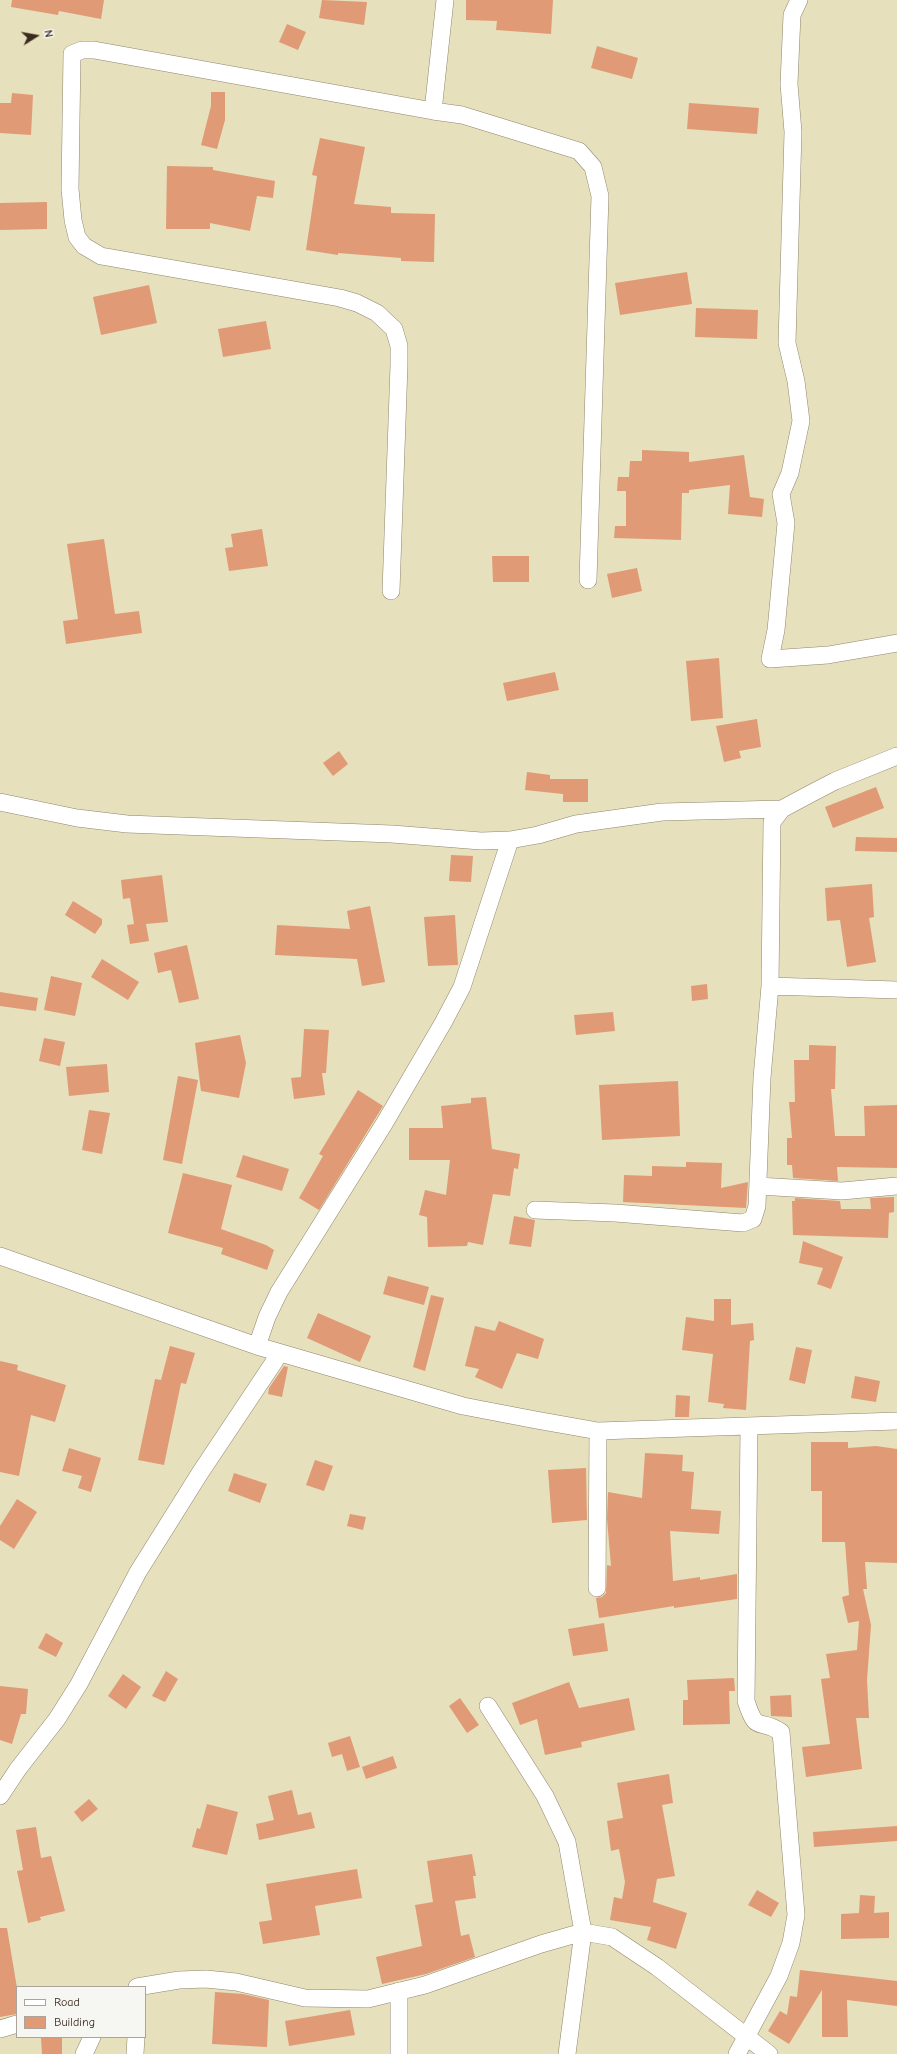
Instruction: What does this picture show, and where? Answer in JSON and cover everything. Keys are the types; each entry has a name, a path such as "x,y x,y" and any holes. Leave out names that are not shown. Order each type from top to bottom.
{"street":[{"path":"433,112 445,0"},
{"path":"799,0 792,15 789,84 794,132 787,343 796,381 801,421 790,473 780,494 786,523 776,630 770,659 828,655 897,643"},
{"path":"391,591 400,365 399,346 394,329 377,313 340,298 101,256 84,246 77,237 73,220 70,189 72,54 82,50 94,50 433,112 462,115 579,151 593,167 600,196 588,580"},
{"path":"535,1210 615,1213 743,1223 753,1219 757,1206 762,1078 770,986 770,835 772,822 782,809 835,781 897,756"},
{"path":"0,802 77,818 127,824 392,834 481,841 510,840 538,835 576,824 662,812 782,809"},
{"path":"257,1346 267,1318 279,1292 384,1124 443,1023 462,987 510,840"},
{"path":"770,986 897,990"},
{"path":"758,1186 842,1191 897,1186"},
{"path":"0,1256 280,1353 463,1406 598,1431 897,1421"},
{"path":"0,1796 18,1769 57,1719 80,1684 138,1572 200,1473 280,1353"},
{"path":"737,2054 779,1976 791,1943 796,1915 781,1732 774,1728 756,1723 751,1717 746,1701 749,1427"},
{"path":"597,1588 598,1431"},
{"path":"488,1706 546,1796 567,1842 583,1932 567,2054"},
{"path":"144,1986 179,1980 206,1979 236,1982 305,1998 368,1999 425,1985 583,1932 612,1937 657,1967 745,2037 769,2054"},
{"path":"399,1991 399,2054"},
{"path":"0,2029 16,2024"},
{"path":"84,2054 92,2038"},
{"path":"135,2054 136,2038"}],"building":[{"path":"12,0 104,0 101,19 59,11 58,15 11,7"},
{"path":"322,0 367,2 364,25 319,18"},
{"path":"466,0 553,0 551,34 496,30 497,21 466,20"},
{"path":"287,24 306,32 298,50 279,42"},
{"path":"597,46 638,58 632,79 591,68"},
{"path":"211,92 225,92 225,120 217,149 201,145 211,106"},
{"path":"12,93 33,95 31,135 0,133 0,103 11,103"},
{"path":"689,103 759,108 757,134 687,129"},
{"path":"320,138 365,147 354,204 391,207 391,213 435,214 434,262 401,261 401,258 338,253 338,255 306,250 317,176 312,175"},
{"path":"167,166 213,167 213,170 275,181 273,198 257,196 250,231 210,223 210,229 166,229"},
{"path":"47,202 47,229 0,230 0,203"},
{"path":"687,272 692,304 620,315 615,283"},
{"path":"149,285 157,323 101,335 93,297"},
{"path":"696,308 758,310 757,339 695,337"},
{"path":"266,321 271,349 223,357 218,329"},
{"path":"642,450 689,452 689,462 744,455 750,497 764,499 762,517 728,514 730,485 689,490 689,493 682,493 681,540 614,538 615,526 626,526 626,491 617,491 618,477 629,477 630,461 642,461"},
{"path":"262,529 268,566 229,571 225,548 233,547 231,534"},
{"path":"104,539 115,614 139,611 142,633 66,644 63,621 78,619 67,544"},
{"path":"492,556 529,556 529,582 493,582"},
{"path":"637,568 642,591 612,598 607,574"},
{"path":"719,658 723,718 691,721 686,661"},
{"path":"555,672 559,690 507,701 503,683"},
{"path":"757,719 761,747 739,751 741,758 724,762 716,726"},
{"path":"339,751 348,764 333,776 323,763"},
{"path":"527,772 550,775 550,779 588,779 588,802 563,802 563,794 525,790"},
{"path":"876,787 884,808 833,828 825,807"},
{"path":"856,837 897,838 897,852 855,851"},
{"path":"451,855 473,856 471,882 449,881"},
{"path":"162,875 168,922 146,924 149,941 130,944 127,925 134,924 130,898 123,899 121,880"},
{"path":"872,884 874,917 869,918 876,962 847,967 840,920 827,921 825,888"},
{"path":"73,901 102,919 102,924 95,934 65,915"},
{"path":"370,906 385,982 362,986 357,959 275,955 277,925 350,929 347,911"},
{"path":"455,915 458,965 428,966 424,917"},
{"path":"187,945 199,999 179,1003 171,970 158,973 154,953"},
{"path":"102,959 139,982 128,1000 91,977"},
{"path":"51,976 82,983 75,1016 44,1010"},
{"path":"707,984 708,999 692,1001 691,986"},
{"path":"0,992 38,998 36,1011 0,1006"},
{"path":"613,1012 615,1031 576,1035 574,1015"},
{"path":"304,1029 329,1030 326,1073 322,1073 325,1095 294,1099 291,1078 301,1077"},
{"path":"240,1035 246,1063 239,1098 201,1091 195,1043"},
{"path":"44,1038 65,1042 60,1066 39,1061"},
{"path":"809,1045 836,1046 835,1089 831,1089 835,1136 865,1136 864,1106 897,1105 897,1168 837,1167 838,1181 793,1178 792,1165 787,1165 787,1138 792,1138 789,1102 795,1102 794,1060 809,1060"},
{"path":"107,1064 109,1092 69,1096 66,1067"},
{"path":"178,1076 198,1080 182,1164 163,1160"},
{"path":"678,1081 680,1136 602,1140 599,1085"},
{"path":"358,1090 383,1106 319,1210 299,1198 323,1156 319,1154"},
{"path":"486,1097 492,1149 520,1154 518,1169 514,1168 510,1196 493,1194 483,1245 468,1242 467,1246 428,1247 427,1217 419,1215 425,1190 446,1195 450,1160 409,1160 409,1128 443,1128 441,1106 471,1103 471,1098"},
{"path":"89,1110 110,1113 102,1154 82,1150"},
{"path":"243,1155 289,1169 282,1191 236,1177"},
{"path":"686,1162 722,1163 721,1188 748,1182 746,1208 623,1202 624,1175 652,1176 652,1166 686,1167"},
{"path":"183,1173 232,1185 221,1229 266,1245 274,1250 267,1270 221,1254 223,1248 168,1233"},
{"path":"894,1197 894,1212 889,1213 888,1238 793,1235 792,1201 795,1201 795,1198 840,1201 841,1209 871,1209 870,1198"},
{"path":"514,1216 535,1220 531,1247 509,1244"},
{"path":"803,1241 843,1257 831,1289 817,1284 823,1268 799,1263"},
{"path":"388,1276 429,1287 424,1305 383,1294"},
{"path":"431,1295 444,1298 425,1371 413,1367"},
{"path":"714,1299 731,1299 731,1325 753,1323 754,1340 750,1341 746,1410 723,1408 724,1404 708,1402 713,1354 682,1350 686,1317 714,1321"},
{"path":"318,1313 371,1336 360,1362 307,1338"},
{"path":"499,1321 544,1339 538,1359 517,1353 502,1389 475,1377 479,1369 465,1366 475,1326 495,1331"},
{"path":"170,1346 195,1353 186,1384 181,1383 164,1465 138,1460 155,1379 161,1380"},
{"path":"796,1347 812,1350 805,1384 789,1380"},
{"path":"0,1361 18,1365 17,1370 66,1385 55,1422 31,1415 19,1476 0,1472"},
{"path":"284,1366 288,1367 282,1397 268,1394 269,1388"},
{"path":"855,1376 880,1381 876,1402 851,1398"},
{"path":"676,1395 690,1396 689,1417 675,1417"},
{"path":"811,1442 848,1442 848,1448 876,1446 897,1449 897,1563 865,1562 867,1589 863,1589 871,1625 867,1680 869,1718 856,1718 862,1769 806,1777 802,1747 830,1744 821,1679 830,1678 826,1654 857,1650 859,1621 848,1623 842,1597 849,1595 845,1542 822,1542 822,1491 811,1491"},
{"path":"69,1448 101,1458 91,1492 78,1488 82,1476 62,1471"},
{"path":"645,1453 683,1455 682,1471 694,1472 691,1509 721,1511 719,1534 670,1531 673,1581 700,1577 700,1580 737,1574 737,1599 674,1608 674,1606 599,1618 596,1598 602,1597 606,1593 607,1565 611,1566 607,1519 608,1492 642,1498"},
{"path":"315,1460 333,1466 324,1491 306,1485"},
{"path":"586,1468 587,1520 552,1523 548,1470"},
{"path":"234,1473 267,1484 260,1503 228,1491"},
{"path":"17,1499 37,1512 14,1549 0,1540 0,1526"},
{"path":"350,1514 366,1517 363,1530 347,1526"},
{"path":"604,1623 608,1651 573,1656 568,1629"},
{"path":"46,1633 63,1643 56,1657 38,1648"},
{"path":"166,1671 178,1679 165,1702 152,1696"},
{"path":"123,1674 141,1687 126,1709 108,1696"},
{"path":"734,1678 735,1691 729,1691 730,1724 683,1725 683,1700 688,1700 687,1680"},
{"path":"569,1682 579,1708 629,1698 635,1730 581,1742 582,1747 545,1755 537,1719 520,1725 512,1703"},
{"path":"0,1686 28,1689 26,1714 21,1714 12,1744 0,1740"},
{"path":"791,1695 792,1717 771,1716 770,1696"},
{"path":"460,1698 479,1725 467,1733 449,1706"},
{"path":"350,1736 360,1767 347,1771 342,1754 332,1757 328,1743"},
{"path":"393,1756 397,1768 366,1779 362,1767"},
{"path":"669,1774 673,1803 662,1805 675,1876 657,1879 653,1902 687,1913 676,1949 647,1940 651,1927 610,1920 614,1897 622,1899 625,1882 619,1849 611,1851 607,1821 623,1818 617,1783"},
{"path":"292,1790 298,1815 311,1812 315,1828 259,1840 256,1824 274,1820 268,1796"},
{"path":"89,1799 98,1809 82,1822 74,1812"},
{"path":"207,1804 238,1812 227,1855 192,1847 197,1828 200,1829"},
{"path":"897,1826 897,1841 814,1847 813,1832"},
{"path":"36,1827 41,1858 51,1856 65,1911 40,1917 41,1920 28,1923 17,1871 23,1870 16,1830"},
{"path":"472,1854 476,1876 473,1876 476,1898 455,1901 461,1936 469,1934 475,1957 426,1974 382,1984 376,1957 422,1946 415,1905 433,1902 427,1861"},
{"path":"357,1869 362,1898 315,1906 320,1935 263,1944 259,1922 272,1920 266,1884"},
{"path":"757,1890 779,1903 771,1917 748,1905"},
{"path":"860,1895 875,1896 874,1913 889,1912 889,1938 841,1939 841,1914 859,1913"},
{"path":"0,1928 7,1928 17,1986 16,2014 0,2017"},
{"path":"800,1970 897,1981 897,2006 847,2000 848,2037 822,2037 822,1990 789,2044 768,2031 780,2011 787,2015 790,1996 797,1997"},
{"path":"215,1992 243,1994 269,2000 267,2047 212,2044"},
{"path":"350,2010 355,2035 289,2046 285,2021"},
{"path":"41,2038 62,2038 62,2054 42,2054"}]}
